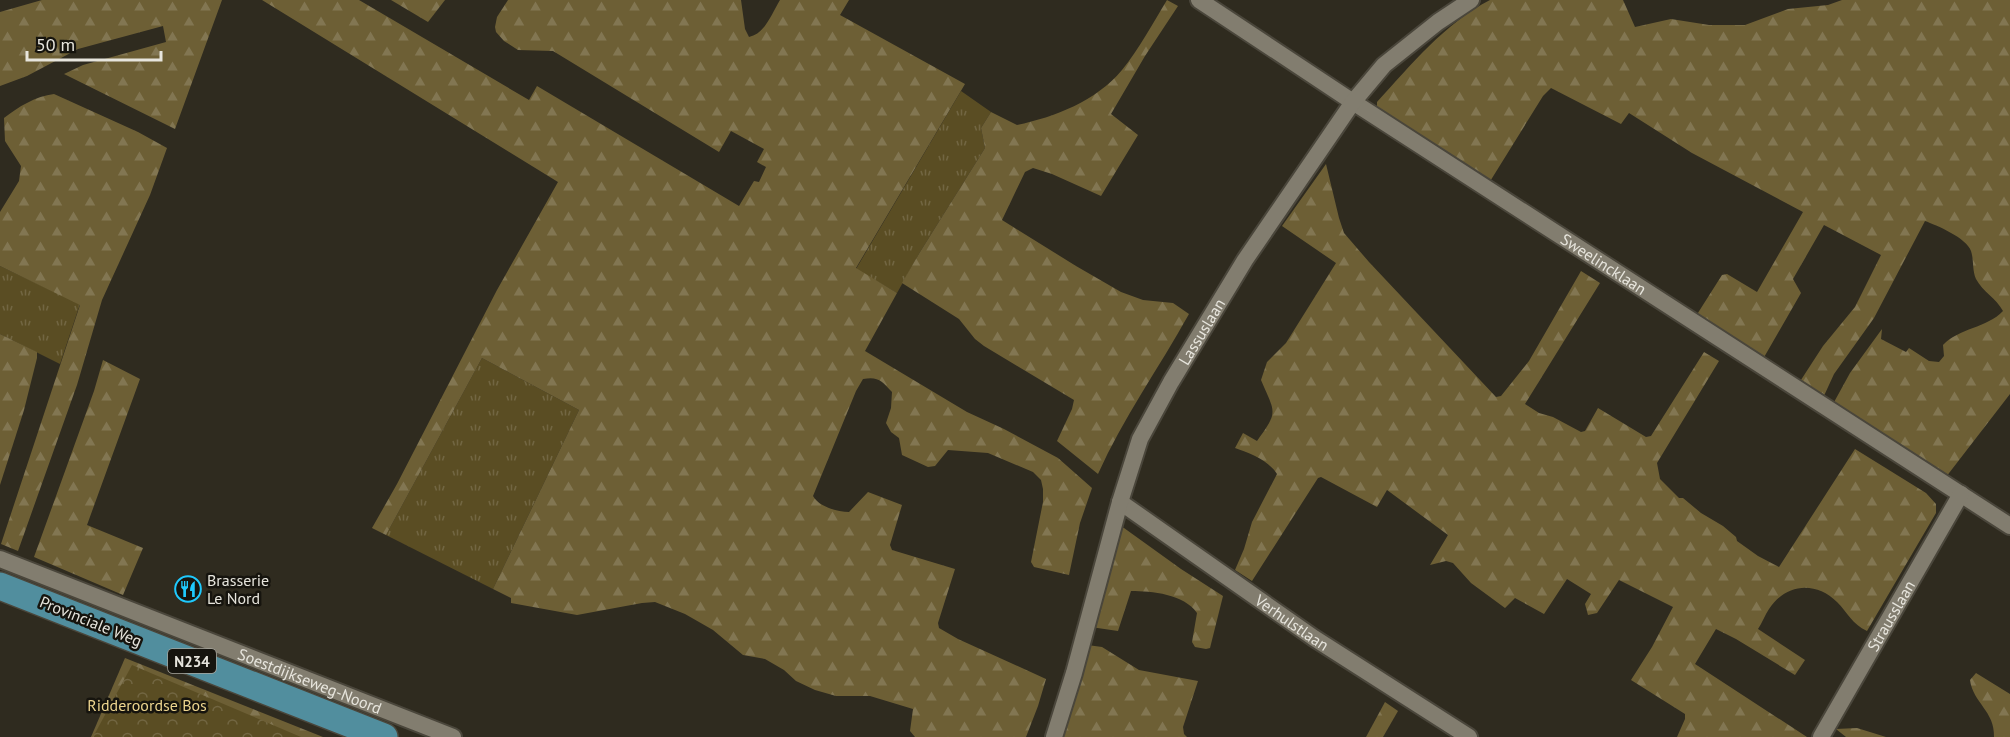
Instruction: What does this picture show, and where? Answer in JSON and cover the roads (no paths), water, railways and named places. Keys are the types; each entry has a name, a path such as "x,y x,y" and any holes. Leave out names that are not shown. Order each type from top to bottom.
{"main road":[{"name":"Provinciale Weg","path":"0,586 384,737"}],"street":[{"name":"Sweelincklaan","path":"1199,0 2010,526"},
{"name":"Lassuslaan","path":"1054,737 1140,439 1172,382 1245,260 1353,102 1383,66 1438,22 1471,0"},
{"name":"Strausslaan","path":"1821,737 1961,494"},
{"name":"Verhulstlaan","path":"1120,502 1314,638 1469,737"},
{"name":"Soestdijkseweg-Noord","path":"0,559 453,737"}],"place":[{"name":"Brasserie Le Nord","path":"188,589"}],"park label":[{"name":"Ridderoordse Bos","path":"147,705"}]}
